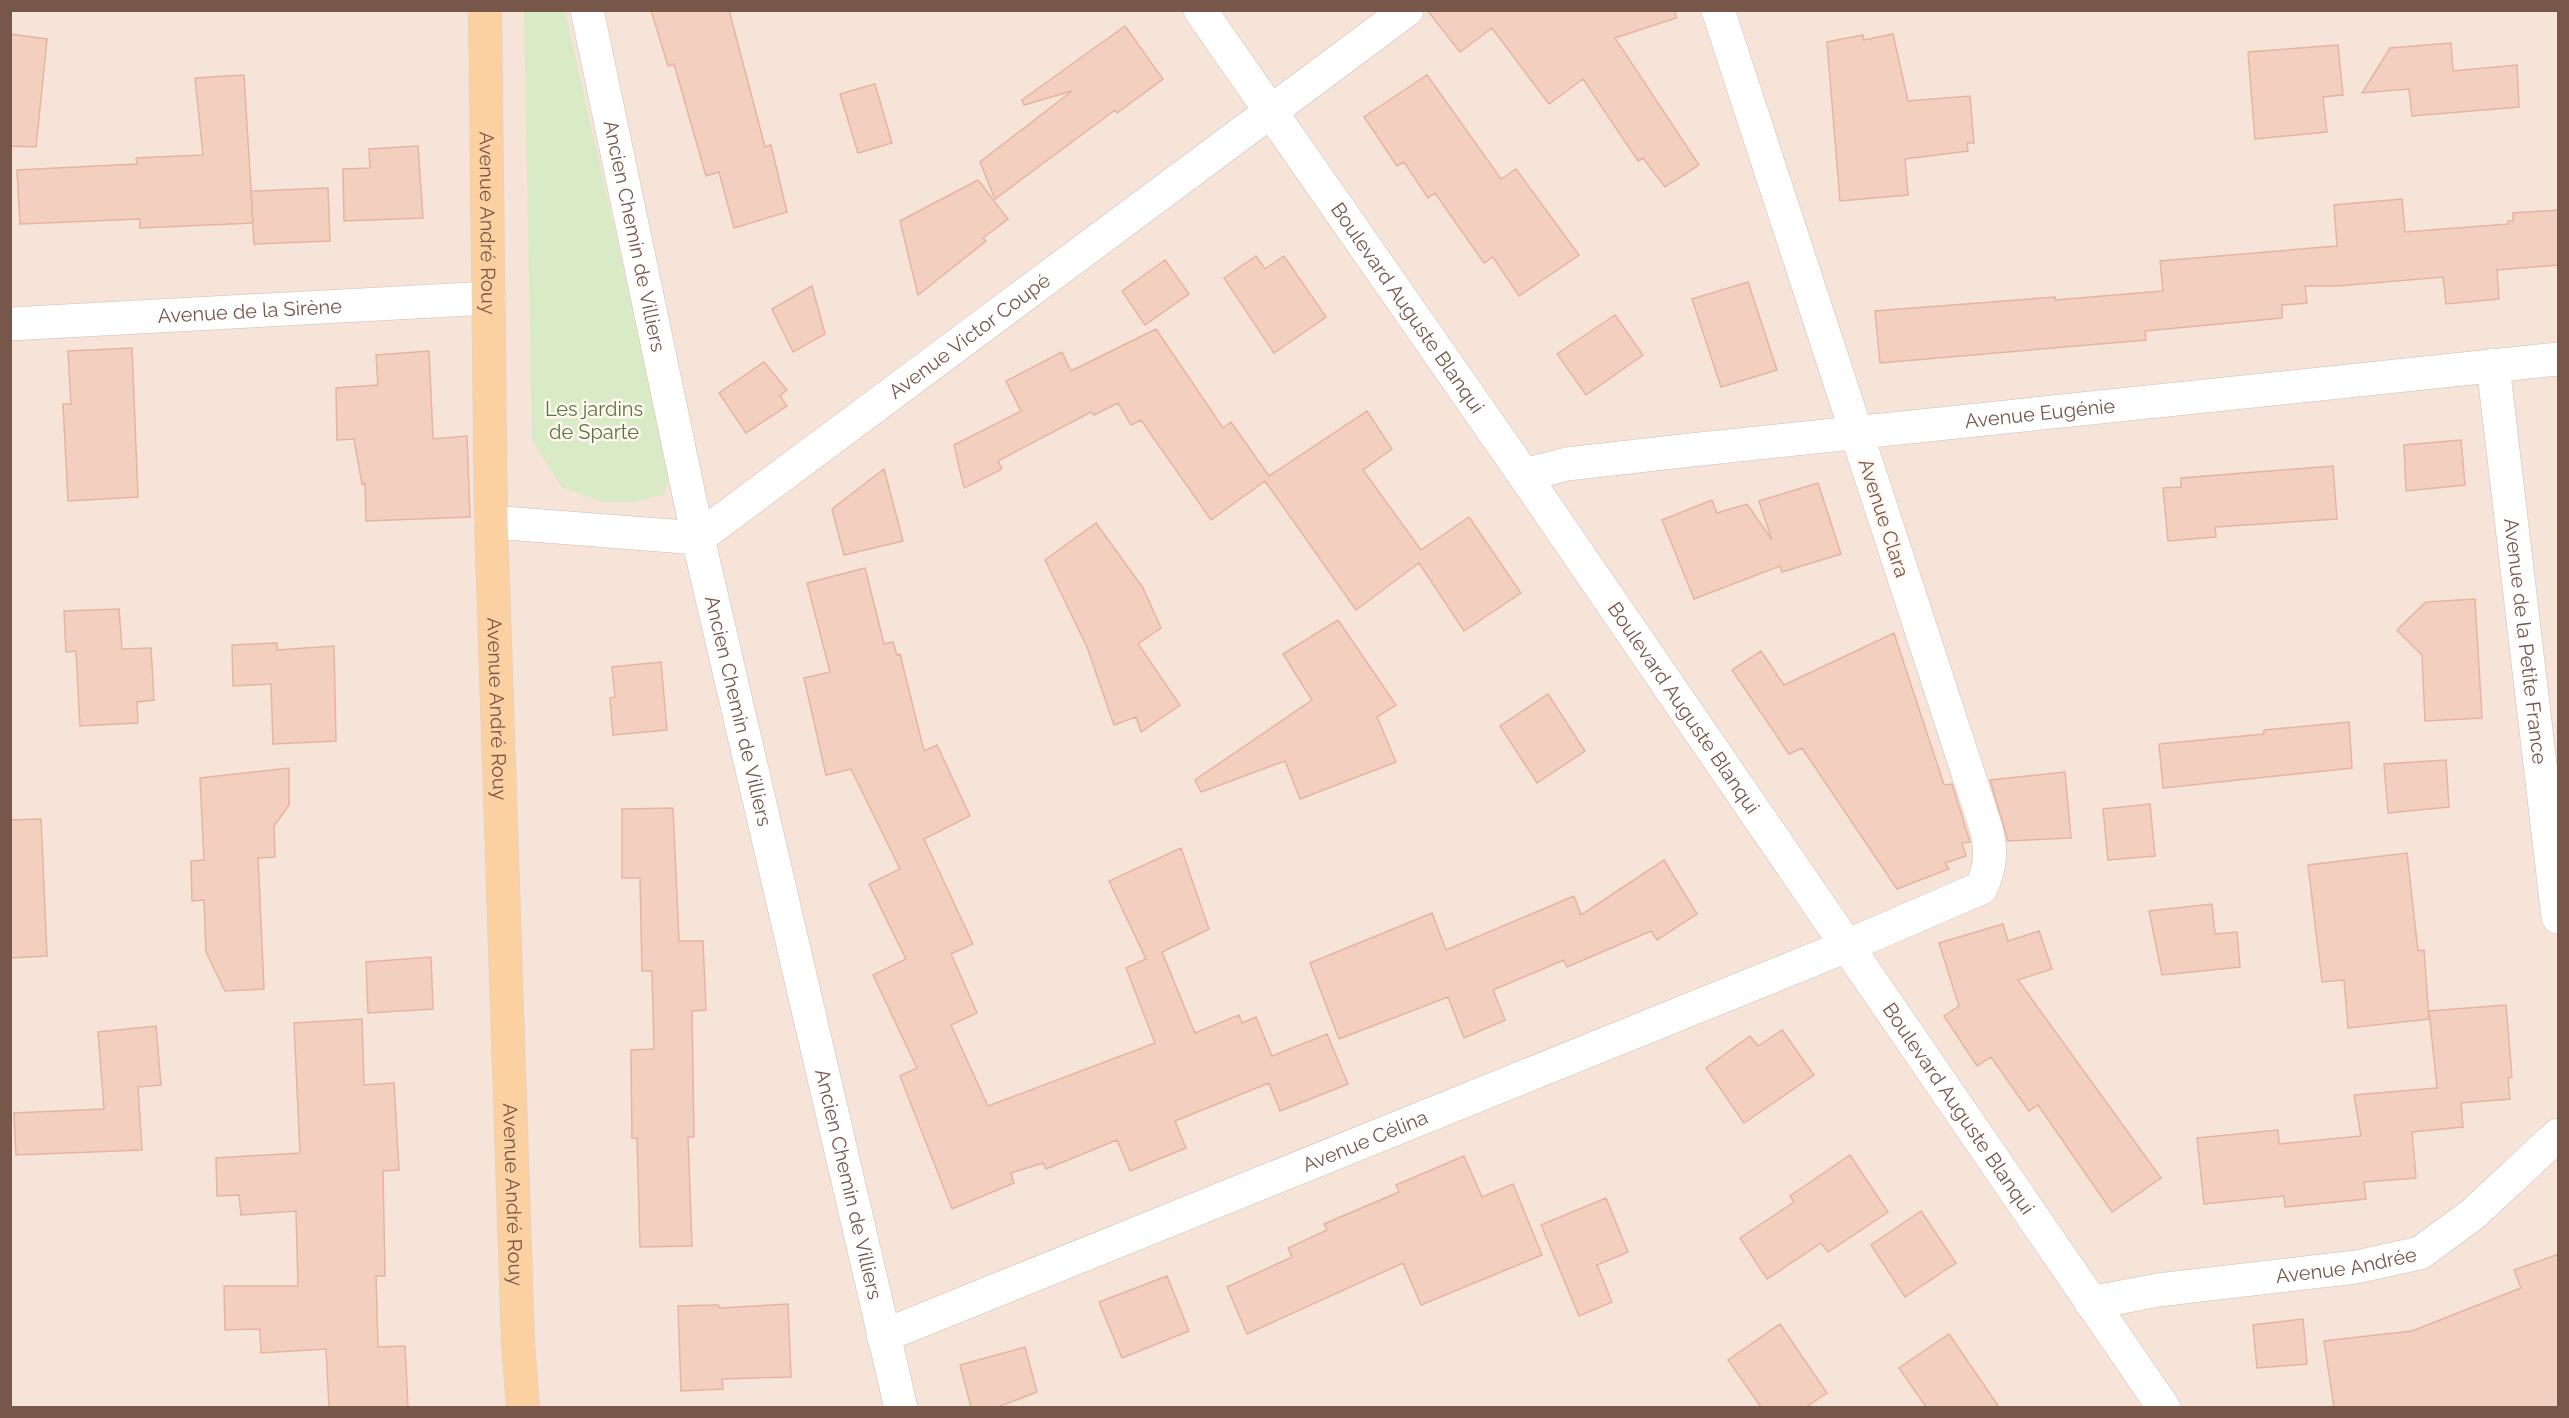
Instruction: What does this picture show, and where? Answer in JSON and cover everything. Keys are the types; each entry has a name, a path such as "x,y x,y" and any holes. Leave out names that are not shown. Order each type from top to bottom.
{"main road":[{"name":"Avenue André Rouy","path":"485,10 491,522 518,1331 523,1407"}],"street":[{"name":"Ancien Chemin de Villiers","path":"587,10 698,538 901,1407"},
{"name":"Boulevard Auguste Blanqui","path":"1200,10 1270,114 1524,475 2164,1407"},
{"name":"Avenue Victor Coupé","path":"698,538 1407,10"},
{"name":"Avenue Clara","path":"1718,10 1990,843 1987,875 1981,888 1847,946"},
{"name":"Avenue de la Sirène","path":"10,324 489,298"},
{"name":"Avenue Eugénie","path":"1524,475 1567,464 2493,364 2559,359"},
{"name":"Avenue de la Petite France","path":"2493,364 2559,917"},
{"path":"491,522 698,538"},
{"name":"Avenue Célina","path":"883,1336 1847,946"},
{"name":"Avenue Andrée","path":"2091,1303 2158,1290 2356,1267 2420,1253 2473,1214 2559,1135"}],"shaded area":[{"path":"11,11 2558,11 2558,1407 11,1407"}],"green space":[{"name":"Les jardins de Sparte","path":"524,11 565,11 670,475 664,494 635,502 602,502 562,487 532,440"}],"building":[{"path":"651,10 729,10 765,147 771,145 787,212 734,228 719,172 706,176 674,64 668,66"},
{"path":"1427,10 1675,10 1676,18 1615,38 1699,165 1665,187 1643,158 1638,161 1583,79 1549,104 1492,28 1460,52"},
{"path":"1125,26 1163,79 1117,113 1115,110 995,199 980,162 1072,91 1024,105 1022,100"},
{"path":"10,34 47,39 36,147 10,146"},
{"path":"1893,34 1908,101 1970,96 1974,143 1967,143 1968,151 1905,159 1908,195 1840,201 1827,42 1863,35 1864,40"},
{"path":"2451,43 2453,71 2517,65 2519,107 2412,116 2409,89 2362,93 2390,48"},
{"path":"2338,45 2343,95 2323,97 2327,132 2255,139 2248,52"},
{"path":"244,75 253,223 140,228 140,219 20,224 17,170 137,164 136,158 203,155 195,78"},
{"path":"1427,75 1501,179 1516,169 1579,255 1519,296 1493,257 1484,263 1435,193 1428,198 1404,162 1397,166 1364,117"},
{"path":"875,84 892,143 858,153 840,94"},
{"path":"418,146 423,218 344,221 343,169 370,168 369,149"},
{"path":"978,180 1008,219 983,238 986,241 918,295 900,221"},
{"path":"328,188 330,241 254,244 251,191"},
{"path":"2402,199 2405,232 2508,224 2508,221 2513,221 2513,213 2559,210 2559,265 2497,270 2499,299 2446,304 2443,277 2338,286 2305,286 2307,303 2282,305 2282,318 2145,331 2146,340 1880,363 1875,311 2163,291 2160,261 2337,246 2334,205"},
{"path":"1256,256 1265,269 1284,256 1326,317 1274,353 1224,278"},
{"path":"1165,260 1189,294 1145,325 1122,291"},
{"path":"1748,282 1777,370 1721,387 1692,299"},
{"path":"812,286 825,334 793,352 772,309"},
{"path":"1615,315 1643,355 1586,395 1557,354"},
{"path":"1156,329 1223,428 1231,422 1269,476 1367,411 1392,449 1363,470 1421,550 1469,517 1521,593 1464,631 1419,563 1356,610 1265,481 1211,520 1141,420 1131,425 1118,403 1094,415 1091,412 998,461 1002,469 964,488 954,445 1021,411 1006,381 1062,352 1071,371"},
{"path":"132,348 138,497 68,501 63,404 71,404 68,351"},
{"path":"429,351 433,439 467,436 470,517 366,521 365,483 362,484 354,439 337,440 336,388 378,385 376,355"},
{"path":"764,362 787,390 780,396 787,406 746,433 719,393"},
{"path":"2461,440 2465,485 2406,491 2404,445"},
{"path":"2333,466 2337,519 2215,527 2216,537 2168,541 2163,488 2181,487 2181,478"},
{"path":"884,469 903,541 844,555 832,509"},
{"path":"1818,483 1841,554 1782,572 1780,566 1694,599 1662,520 1712,500 1717,513 1747,504 1772,540 1759,501"},
{"path":"1096,523 1143,588 1161,628 1138,644 1180,705 1141,732 1136,717 1114,725 1087,647 1045,560"},
{"path":"865,568 884,644 893,642 897,655 900,654 924,751 937,745 970,816 924,839 973,944 951,954 977,1013 951,1025 988,1106 1155,1043 1126,968 1146,959 1109,881 1181,848 1209,929 1162,952 1195,1033 1239,1015 1242,1023 1256,1017 1272,1056 1327,1034 1348,1084 1280,1111 1269,1083 1175,1121 1186,1148 1130,1171 1117,1140 1046,1169 1043,1163 1011,1173 1014,1183 952,1209 900,1076 917,1068 873,975 906,959 869,884 900,869 851,769 826,775 804,678 830,672 807,583"},
{"path":"2475,599 2482,718 2425,721 2422,655 2397,630 2426,602"},
{"path":"119,609 122,649 151,648 154,700 137,702 138,723 80,726 76,651 66,652 64,611"},
{"path":"1338,620 1396,705 1377,717 1396,762 1300,799 1285,761 1201,792 1195,780 1312,700 1283,654"},
{"path":"1894,633 1944,785 1952,784 1970,842 1962,843 1966,856 1945,863 1949,869 1897,889 1802,748 1789,754 1732,670 1761,651 1784,685"},
{"path":"277,643 277,650 334,646 336,741 273,744 271,684 233,686 232,645"},
{"path":"661,662 667,730 613,735 610,698 615,697 612,667"},
{"path":"1548,694 1585,751 1537,783 1500,726"},
{"path":"2349,722 2352,768 2163,788 2159,744 2264,734 2264,730"},
{"path":"2446,760 2449,807 2388,813 2384,764"},
{"path":"289,768 289,805 274,826 275,857 258,858 264,989 225,991 206,952 204,900 192,901 191,861 204,860 200,778"},
{"path":"2065,772 2071,838 2008,841 1990,780"},
{"path":"2150,804 2155,856 2108,860 2103,809"},
{"path":"673,808 679,941 703,941 706,1010 692,1011 694,1137 688,1137 692,1246 640,1247 637,1138 632,1138 631,1050 654,1049 652,971 642,971 640,878 622,878 622,809"},
{"path":"41,819 47,956 10,958 10,820"},
{"path":"2407,853 2418,951 2424,950 2429,1019 2348,1028 2344,980 2322,982 2308,865"},
{"path":"1664,860 1697,914 1657,940 1651,931 1567,967 1564,960 1493,990 1505,1020 1464,1038 1448,997 1339,1039 1310,963 1432,913 1446,950 1574,896 1581,915"},
{"path":"2212,904 2215,934 2237,932 2240,967 2162,975 2149,911"},
{"path":"2003,924 2008,941 2039,931 2052,969 2018,980 2161,1178 2112,1212 2038,1105 2029,1111 1991,1057 1977,1066 1944,1016 1959,1006 1939,943"},
{"path":"431,957 433,1009 368,1013 366,962"},
{"path":"2506,1005 2512,1077 2508,1078 2510,1099 2461,1103 2463,1127 2412,1132 2416,1178 2364,1182 2366,1199 2285,1207 2284,1196 2204,1204 2197,1138 2278,1130 2279,1144 2361,1136 2354,1095 2437,1088 2429,1011"},
{"path":"362,1019 364,1085 394,1083 399,1170 383,1171 385,1276 376,1276 378,1347 405,1346 408,1407 329,1407 326,1349 261,1353 260,1329 225,1330 224,1286 298,1286 296,1211 241,1215 239,1195 217,1196 216,1158 300,1153 294,1023"},
{"path":"156,1026 161,1085 138,1087 142,1150 16,1155 14,1113 104,1109 98,1032"},
{"path":"1782,1030 1814,1075 1744,1123 1706,1068 1750,1036 1758,1046"},
{"path":"1850,1155 1888,1212 1828,1252 1821,1243 1767,1279 1740,1238 1794,1202 1790,1196"},
{"path":"1464,1156 1482,1197 1513,1184 1542,1255 1421,1305 1403,1263 1247,1334 1227,1287 1292,1257 1288,1248 1327,1230 1324,1224 1399,1192 1396,1185"},
{"path":"1606,1198 1628,1252 1597,1265 1612,1302 1579,1316 1541,1225"},
{"path":"1921,1211 1956,1263 1905,1297 1871,1245"},
{"path":"2559,1254 2559,1407 2334,1407 2324,1341 2412,1331 2521,1288 2514,1270"},
{"path":"1167,1276 1189,1331 1122,1358 1099,1302"},
{"path":"788,1304 791,1377 722,1379 723,1389 681,1391 678,1306 718,1305 720,1308"},
{"path":"2303,1319 2307,1364 2257,1368 2253,1325"},
{"path":"1780,1324 1827,1393 1806,1407 1761,1407 1728,1360"},
{"path":"1949,1334 1999,1407 1926,1407 1899,1368"},
{"path":"1025,1347 1037,1392 998,1407 971,1407 960,1365"}]}
